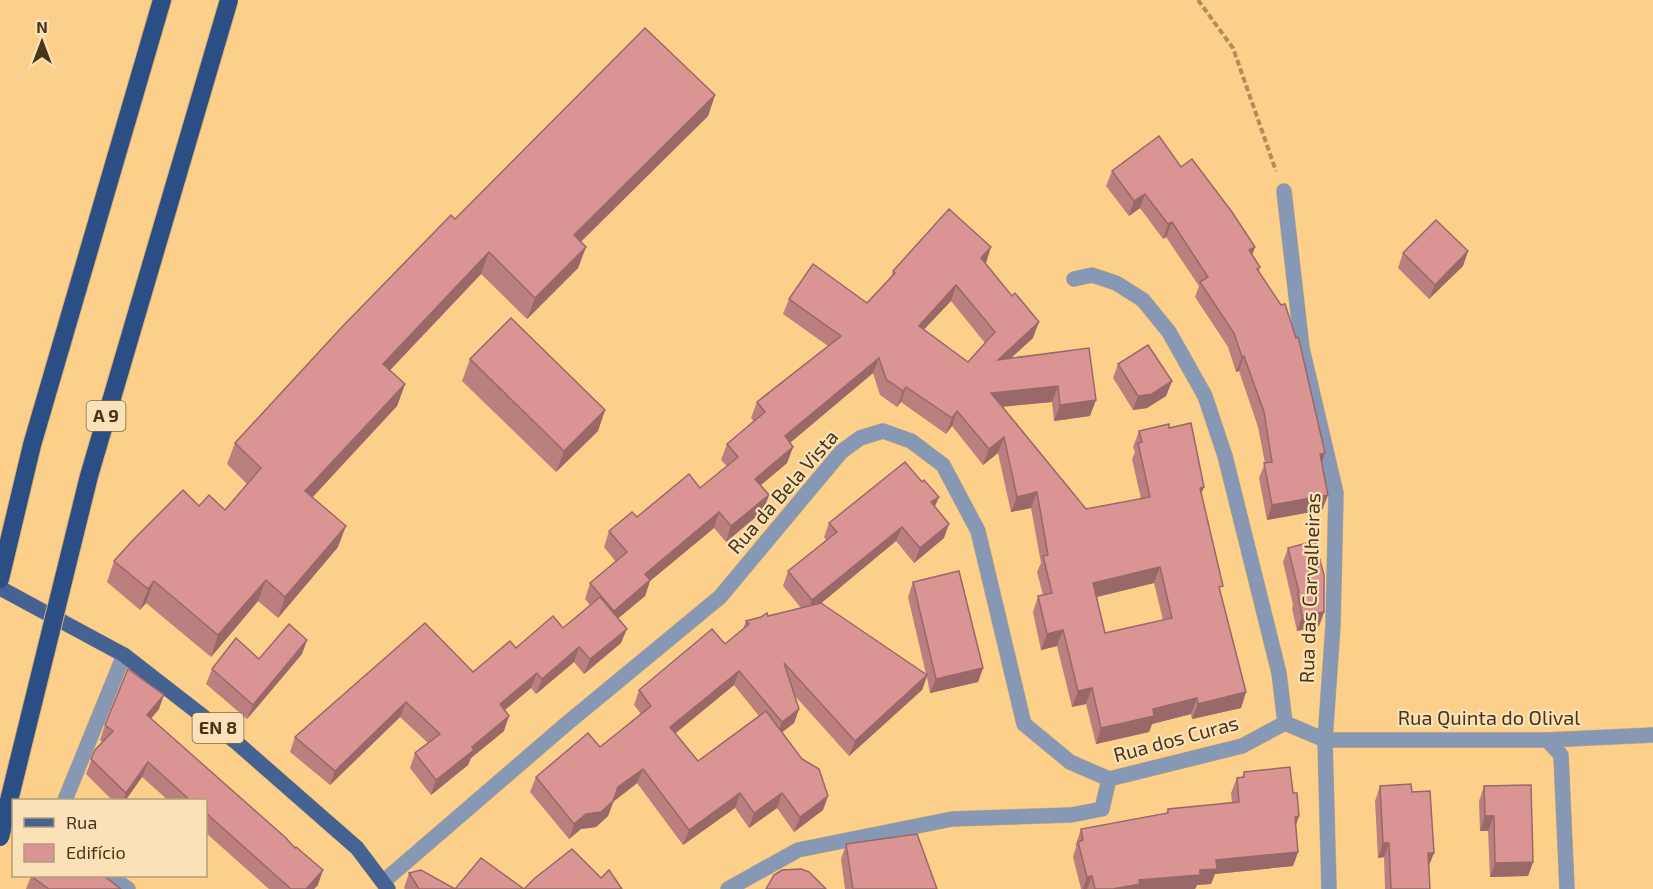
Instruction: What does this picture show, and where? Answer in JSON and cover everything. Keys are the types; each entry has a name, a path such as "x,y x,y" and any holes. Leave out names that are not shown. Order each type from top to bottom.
{"highway":[{"path":"0,579 32,445 162,0"},
{"name":"A 9","path":"0,837 88,476 229,0"}],"main road":[{"name":"EN 8","path":"0,588 124,655 236,742 313,808 357,848 386,885"}],"street":[{"name":"Rua das Carvalheiras","path":"1284,191 1302,348 1336,493 1333,625 1325,740 1329,889"},
{"path":"1074,279 1092,275 1116,283 1143,300 1169,332 1205,396 1225,456 1279,673 1285,723 1325,740"},
{"name":"Rua da Bela Vista","path":"386,885 565,725 720,597 841,452 860,438 883,431 911,441 943,465 978,531 1024,724 1070,762 1109,779"},
{"path":"66,799 124,655"},
{"name":"Rua dos Curas","path":"728,889 798,850 952,819 1071,815 1102,809 1109,779 1242,746 1285,723"},
{"name":"Rua Quinta do Olival","path":"1325,740 1547,740 1653,735"},
{"path":"1547,740 1561,755 1567,889"},
{"path":"386,885 417,874"},
{"path":"111,877 128,889"}],"path":[{"path":"1198,0 1233,48 1284,191"}],"building":[{"path":"645,28 715,95 574,235 586,247 535,298 489,252 383,364 405,384 305,491 346,526 285,597 266,580 218,635 154,581 148,589 114,561 183,490 199,506 209,495 225,510 261,468 235,443 341,328 451,215 455,219"},
{"path":"1159,136 1181,167 1192,159 1232,212 1255,247 1249,250 1260,267 1257,269 1281,305 1285,304 1296,338 1298,337 1299,340 1325,453 1320,454 1328,495 1272,505 1264,463 1272,462 1264,412 1234,333 1200,282 1208,277 1172,222 1168,224 1145,194 1134,201 1112,171"},
{"path":"949,209 991,247 981,258 1012,296 1015,293 1039,322 998,360 1089,348 1096,400 1060,405 1058,386 991,393 1086,509 1150,497 1138,443 1142,442 1139,431 1169,424 1169,428 1191,423 1204,487 1200,488 1223,586 1219,587 1246,692 1198,704 1197,698 1153,709 1154,716 1101,728 1092,688 1078,691 1063,630 1047,634 1038,596 1052,593 1043,556 1048,555 1037,492 1017,497 1004,437 989,449 957,411 952,418 906,387 903,391 886,379 879,358 785,436 793,447 755,479 769,495 731,526 719,512 645,574 650,580 614,611 590,583 627,552 609,531 632,512 637,517 689,474 700,488 738,457 727,444 765,412 757,402 841,336 789,299 813,264 867,303 895,273 893,271","holes":["956,285 995,332 968,362 919,326","1160,567 1172,618 1105,633 1093,583"]},
{"path":"1436,220 1468,251 1435,285 1403,253"},
{"path":"511,318 605,410 564,451 470,359"},
{"path":"1148,345 1172,381 1152,394 1138,396 1118,364"},
{"path":"905,462 939,497 931,502 949,524 920,548 902,527 812,600 788,571 837,532 829,523"},
{"path":"1315,541 1324,575 1324,612 1302,616 1299,592 1288,548"},
{"path":"959,571 983,668 936,679 913,582"},
{"path":"600,597 627,629 590,659 579,647 542,679 537,673 500,704 509,716 472,747 474,750 436,780 415,753 440,734 406,702 335,771 295,737 425,623 473,672 510,641 516,648 553,616 563,628"},
{"path":"821,603 927,675 855,741 784,663 799,709 782,722 739,671 670,727 698,761 766,711 802,759 819,769 828,796 800,817 782,793 754,813 740,793 689,830 643,769 618,787 613,801 601,812 586,814 574,824 536,777 588,733 600,747 651,706 639,690 712,629 725,644 749,624 746,621 767,613 768,616"},
{"path":"289,624 307,640 253,705 212,669 236,638 259,659"},
{"path":"128,669 164,695 147,715 295,848 323,870 306,889 291,889 207,814 207,799 189,799 148,762 126,793 91,759 95,750 113,731 105,725"},
{"path":"1290,767 1293,793 1297,793 1299,816 1295,817 1298,852 1216,860 1217,869 1200,870 1200,875 1139,880 1140,884 1113,889 1095,889 1092,876 1087,877 1078,842 1083,840 1081,829 1168,813 1168,809 1239,802 1237,778 1244,777 1244,772"},
{"path":"1411,784 1412,792 1430,791 1434,853 1428,853 1430,889 1391,889 1389,843 1383,843 1380,786"},
{"path":"1531,785 1533,862 1495,863 1494,816 1485,816 1484,786"},
{"path":"917,834 937,889 853,889 846,844"},
{"path":"572,849 601,878 609,870 622,889 524,889"},
{"path":"481,858 524,889 455,889"},
{"path":"801,869 809,872 826,889 766,889 774,875 782,870"},
{"path":"421,870 455,889 419,889 409,873"},
{"path":"32,877 105,877 121,889 49,889"}]}
